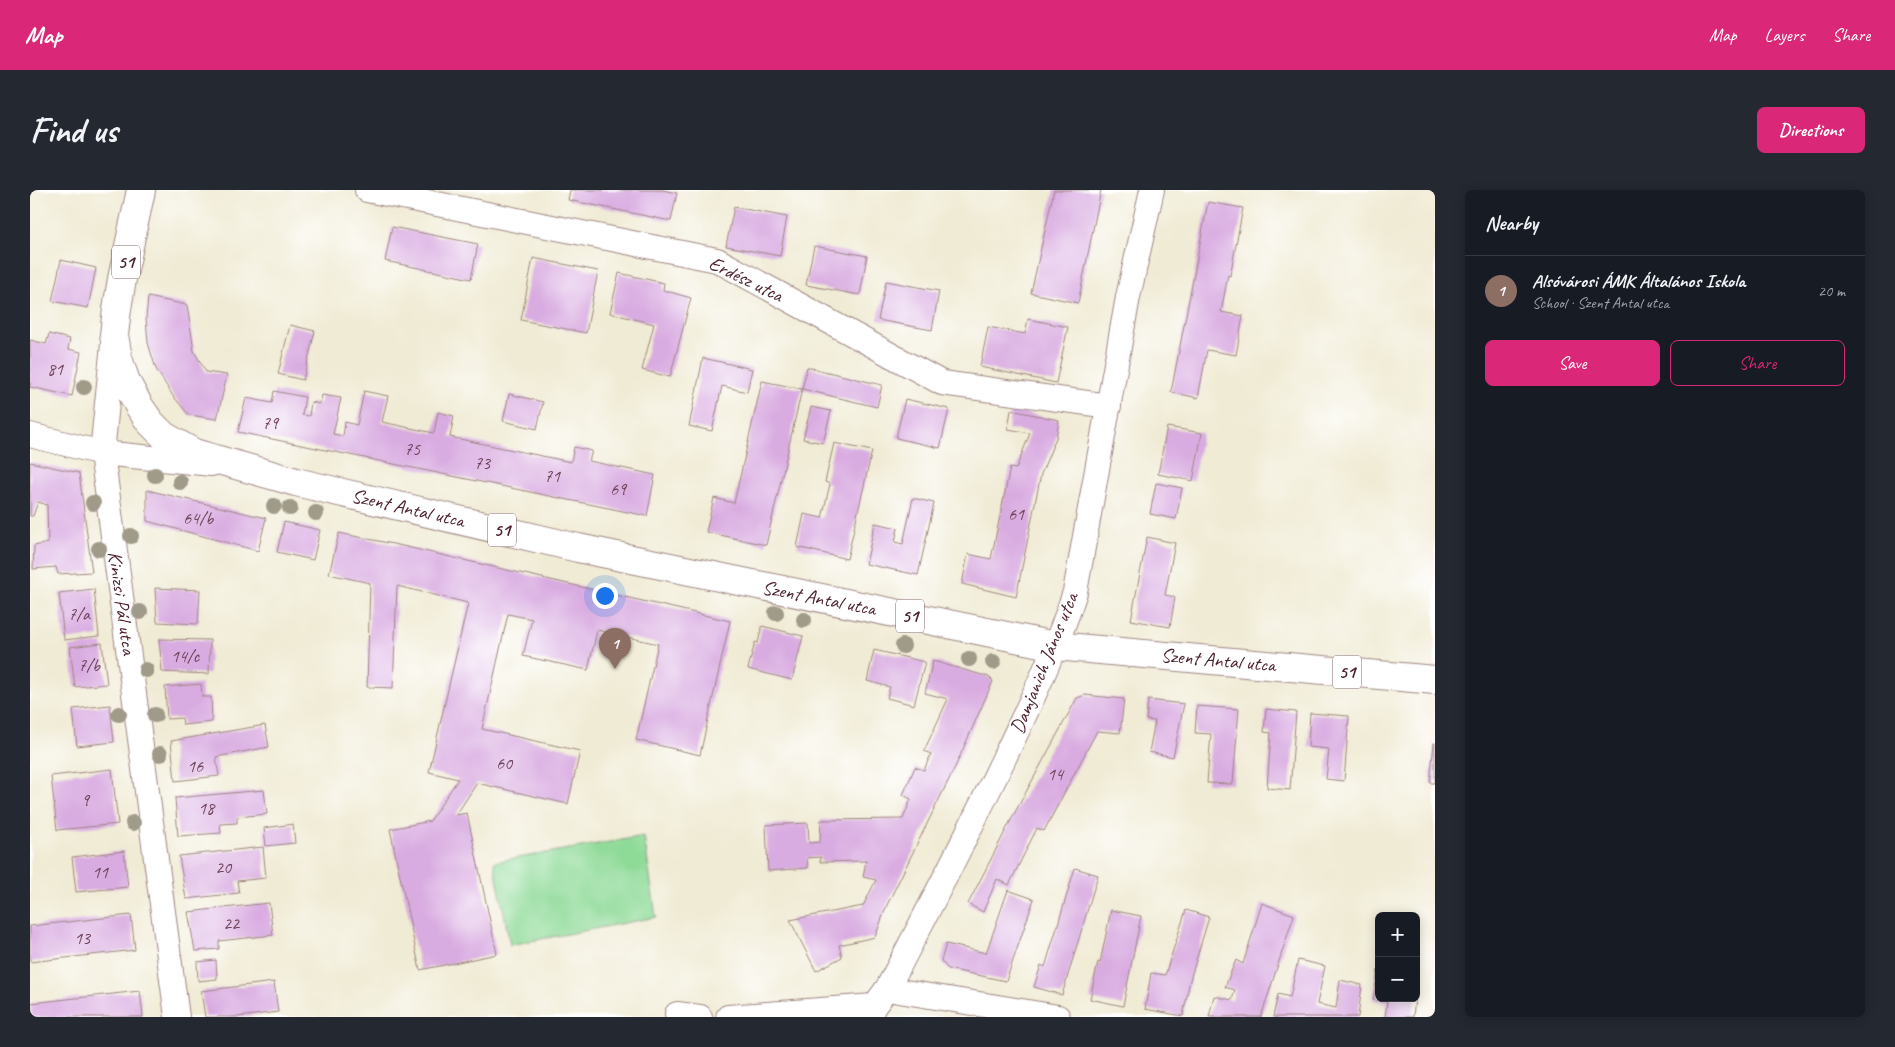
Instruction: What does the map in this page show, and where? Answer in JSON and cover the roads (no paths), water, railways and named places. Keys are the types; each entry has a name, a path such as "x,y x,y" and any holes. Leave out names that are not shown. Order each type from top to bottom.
{"main road":[{"name":"Kinizsi Pál utca","path":"114,335 122,279 142,190"},
{"name":"Szent Antal utca","path":"114,335 118,358 126,382 150,422 164,436 194,453 296,482 578,548 1055,646 1435,680"}],"street":[{"name":"Erdész utca","path":"366,190 717,260 942,383 1109,406"},
{"name":"Damjanich János utca","path":"877,1004 969,833 1034,695 1075,592 1128,298 1152,190"},
{"name":"Kinizsi Pál utca","path":"114,335 102,453 177,1017"},
{"name":"Szent Antal utca","path":"30,435 102,453 241,467"},
{"path":"728,1017 877,1004 1058,1017"},
{"path":"676,1014 700,1017"}],"place":[{"name":"Alsóvárosi ÁMK Általános Iskola","path":"615,669"}]}
